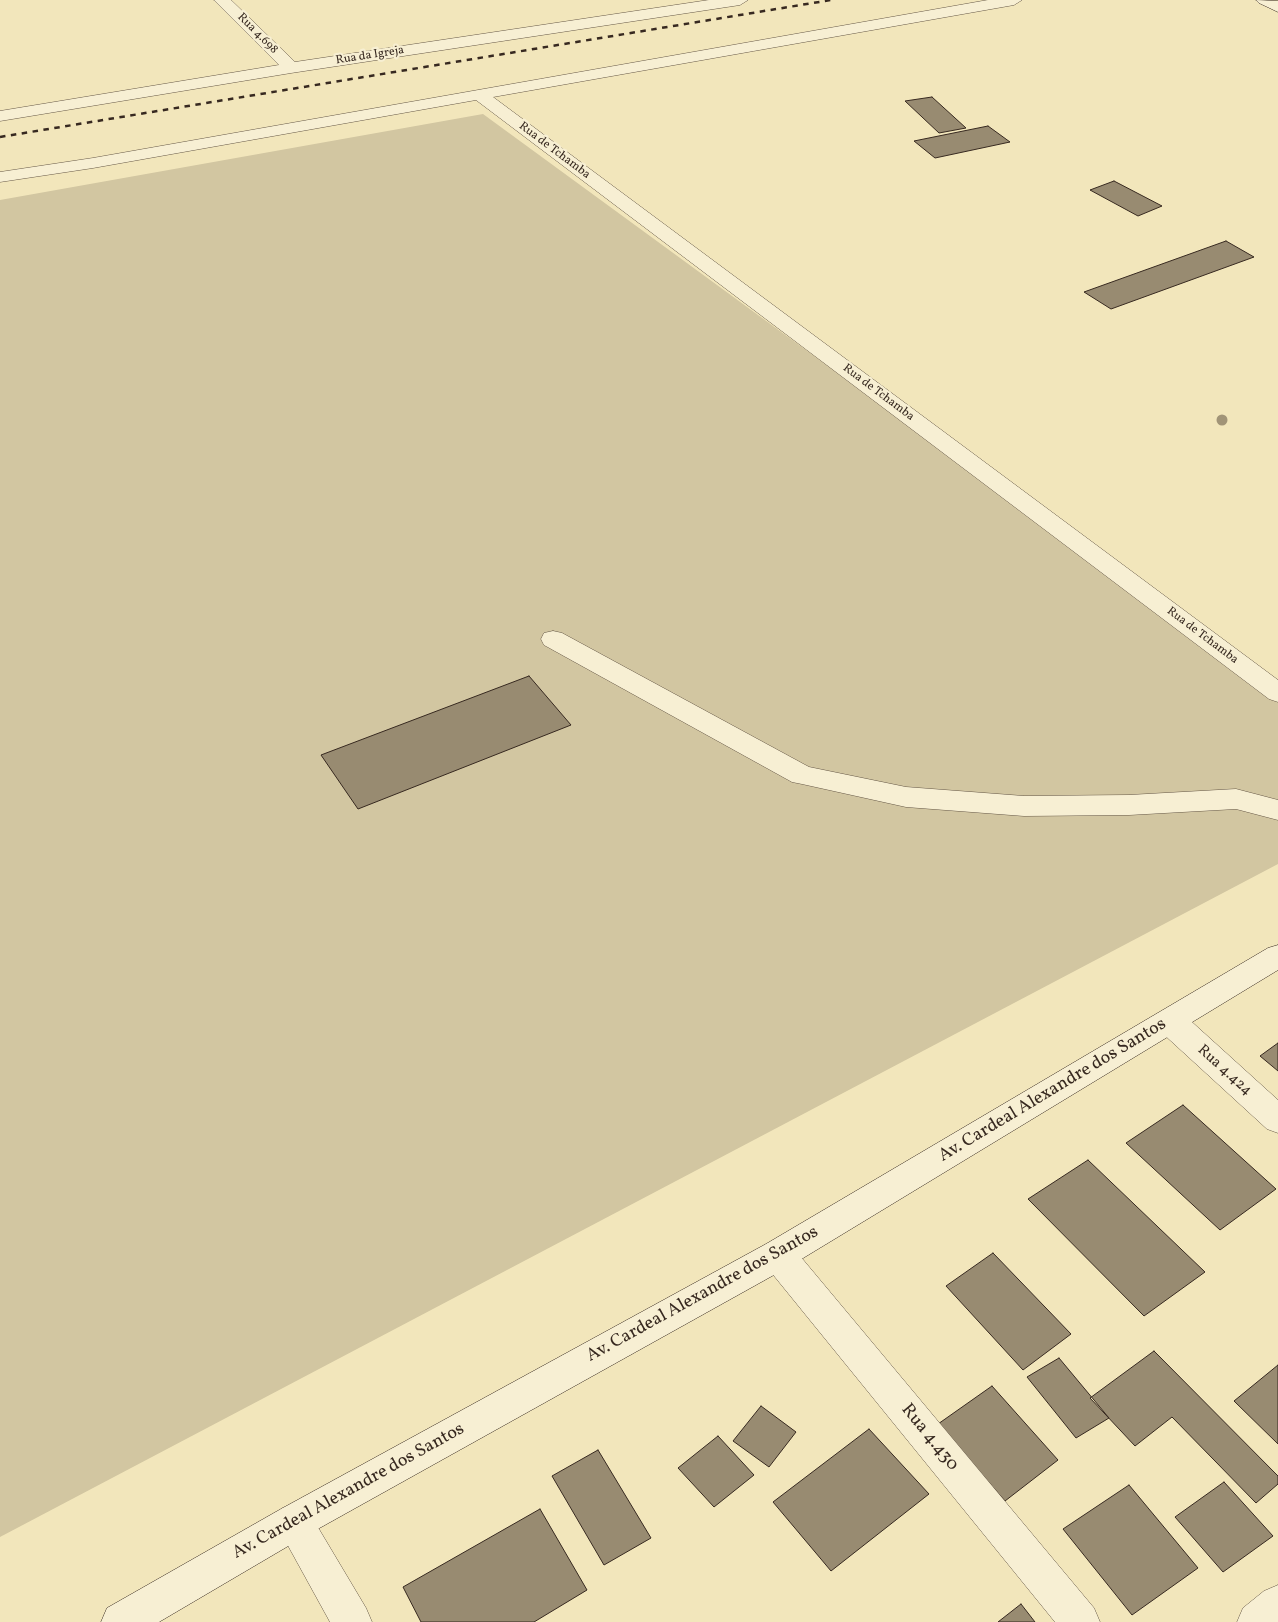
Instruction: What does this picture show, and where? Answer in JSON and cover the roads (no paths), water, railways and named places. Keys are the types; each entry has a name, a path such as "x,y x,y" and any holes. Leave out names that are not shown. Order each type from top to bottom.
{"street":[{"name":"Rua 4.698","path":"222,0 291,68"},
{"name":"Rua da Igreja","path":"0,116 291,68 740,0"},
{"path":"0,177 93,163 1014,0"},
{"path":"1264,0 1278,7"},
{"name":"Rua de Tchamba","path":"478,94 1278,693"},
{"path":"553,639 802,775 906,797 1024,806 1129,805 1236,799 1278,810"},
{"name":"Av. Cardeal Alexandre dos Santos","path":"121,1622 294,1522 778,1255 1171,1022 1278,956"},
{"name":"Rua 4.424","path":"1171,1022 1278,1120"},
{"name":"Rua 4.430","path":"778,1255 1080,1622"},
{"path":"294,1522 352,1622"},
{"path":"1257,1622 1278,1605"}],"railway":[{"path":"0,137 831,0"}]}
